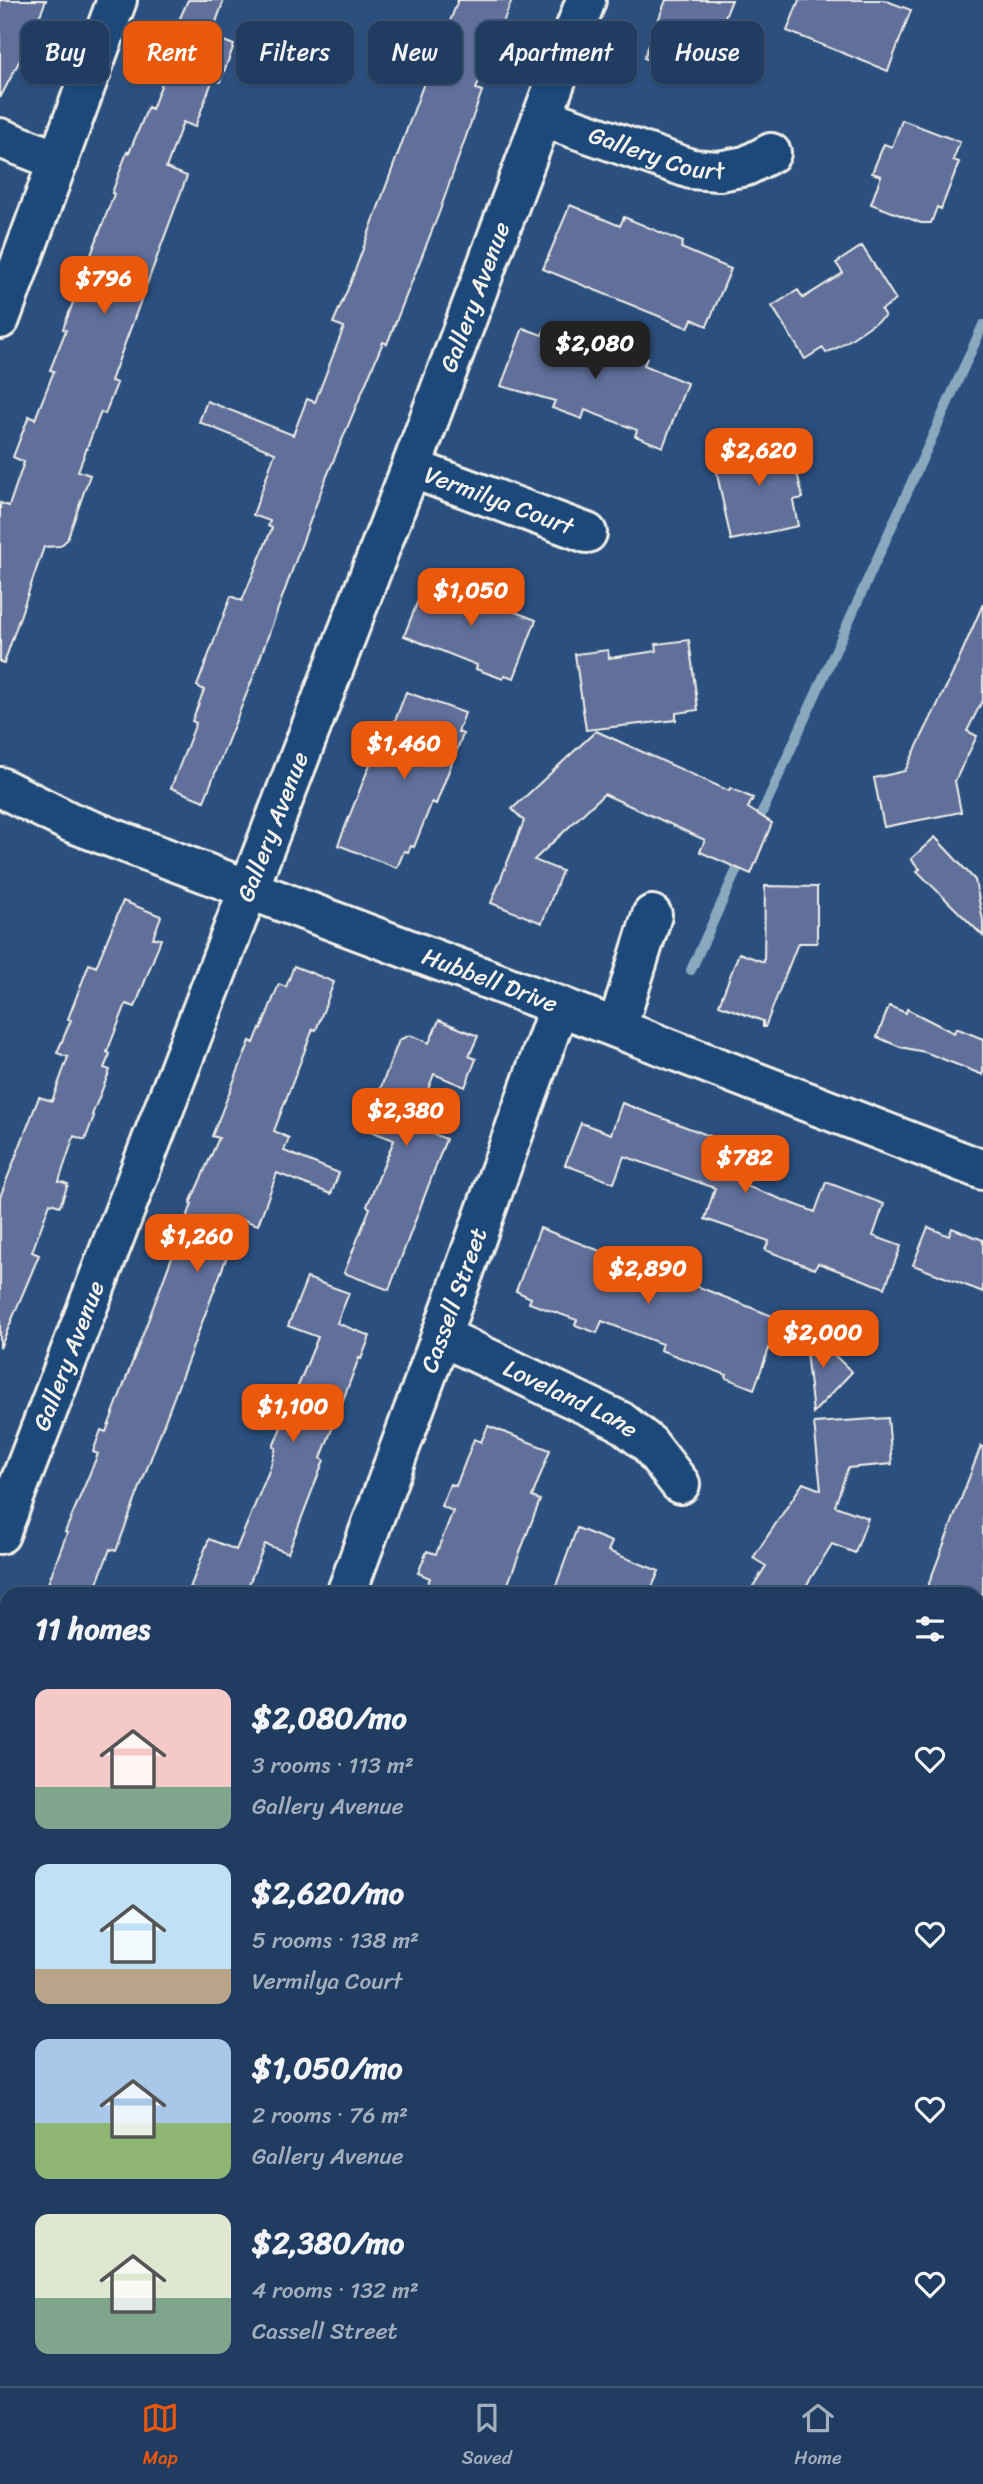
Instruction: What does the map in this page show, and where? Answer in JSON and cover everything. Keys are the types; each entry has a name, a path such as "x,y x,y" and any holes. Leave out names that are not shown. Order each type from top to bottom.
{"street":[{"path":"0,319 117,0"},
{"name":"Gallery Avenue","path":"0,1534 411,468 586,0"},
{"name":"Gallery Court","path":"542,117 691,169 719,171 746,166 771,153"},
{"path":"0,138 59,160"},
{"name":"Vermilya Court","path":"411,468 587,533"},
{"name":"Hubbell Drive","path":"0,787 70,822 617,1028 983,1170"},
{"path":"617,1028 652,915"},
{"name":"Cassell Street","path":"349,1587 442,1336 559,1006"},
{"name":"Loveland Lane","path":"442,1336 620,1421 649,1444 680,1484"}],"building":[{"path":"0,0 46,0 38,21 21,21 21,58 0,98"},
{"path":"188,0 224,0 216,21 179,21"},
{"path":"458,0 512,0 504,21 476,21 476,89 482,91 439,213 387,344 383,342 324,483 252,680 204,801 171,788 196,723 192,721 204,690 197,686 231,596 242,601 272,528 268,526 270,521 253,515 275,453 199,422 207,401 293,435 307,399 315,402 344,327 333,323 424,84 462,84 462,21 450,21"},
{"path":"666,0 732,0 723,21 658,21"},
{"path":"799,0 884,0 911,10 888,71 787,31"},
{"path":"222,40 234,45 222,77"},
{"path":"651,40 651,61 644,58"},
{"path":"162,84 211,84 195,127 183,122 166,168 187,176 111,381 117,383 105,414 101,412 78,471 90,475 67,540 60,546 44,547 4,663 0,662 0,503 9,506 24,462 13,457 29,416 35,419 54,371 50,370 66,330 63,329 127,152 129,153 148,107 152,109"},
{"path":"902,120 960,142 953,160 959,162 941,209 937,207 931,223 921,223 871,204 881,176 872,173 884,144 892,147"},
{"path":"570,205 620,226 624,217 683,242 681,248 731,269 707,326 692,319 688,328 543,269"},
{"path":"862,246 896,300 881,310 885,316 839,347 826,353 823,348 805,359 772,306 798,290 803,298 843,273 836,263"},
{"path":"554,325 647,358 644,365 687,383 663,447 635,436 637,430 585,410 582,419 552,408 555,401 501,386 523,328 542,335 545,329 552,331"},
{"path":"789,438 803,498 793,500 798,526 731,540 713,455"},
{"path":"427,578 480,598 482,590 513,602 510,610 536,620 514,678 505,675 503,679 476,669 477,665 404,636"},
{"path":"983,604 983,699 967,731 977,736 955,781 961,812 884,827 874,778 905,771"},
{"path":"689,640 698,710 676,713 676,720 586,730 575,654 608,650 609,658 657,651 656,644"},
{"path":"406,692 465,713 458,732 463,734 436,804 432,802 414,847 411,846 408,852 404,851 397,868 338,845 380,739 387,742"},
{"path":"596,731 729,791 730,788 753,798 748,808 772,823 751,874 700,852 705,840 604,794 534,860 562,871 542,923 491,903 524,821 512,809"},
{"path":"935,837 975,880 983,920 983,936 917,871 920,869 911,859"},
{"path":"765,886 817,887 817,943 798,943 763,1027 763,1021 719,1005 739,953 764,962"},
{"path":"123,901 161,916 153,938 161,939 135,1007 126,1004 107,1052 110,1054 104,1068 110,1070 92,1115 94,1116 85,1140 74,1136 59,1181 68,1184 60,1206 50,1203 32,1252 39,1255 0,1348 0,1197 39,1097 52,1101 68,1057 57,1053 71,1020 68,1019 89,964 96,967"},
{"path":"294,966 334,982 274,1131 289,1138 284,1151 339,1173 331,1194 277,1173 258,1225 241,1219 116,1551 110,1549 96,1587 47,1587 67,1533 65,1532 98,1454 93,1452 101,1430 106,1432 192,1204 190,1203 219,1138 212,1136 250,1041 254,1043 279,984 286,987"},
{"path":"889,1006 906,1013 907,1009 954,1033 956,1028 983,1039 983,1075 877,1037"},
{"path":"439,1020 478,1036 469,1056 476,1059 465,1087 434,1074 414,1126 446,1139 389,1290 344,1273 394,1140 365,1129 399,1040 410,1035 429,1043"},
{"path":"622,1103 753,1152 741,1184 815,1212 826,1182 884,1204 873,1236 901,1246 885,1288 818,1263 815,1269 765,1250 769,1241 705,1219 715,1188 624,1156 614,1183 565,1165 581,1123 611,1134"},
{"path":"928,1227 949,1236 952,1228 983,1240 983,1292 913,1265"},
{"path":"540,1228 613,1256 616,1248 651,1260 648,1267 780,1319 754,1389 726,1378 727,1375 660,1350 662,1344 602,1321 597,1333 575,1325 577,1320 529,1303 531,1298 516,1291"},
{"path":"307,1278 349,1293 337,1323 370,1336 321,1458 324,1460 288,1553 265,1544 248,1587 190,1587 209,1539 236,1550 269,1471 276,1448 273,1447 318,1337 288,1326"},
{"path":"803,1325 852,1372 813,1413"},
{"path":"888,1418 892,1464 848,1468 835,1506 868,1518 855,1553 832,1544 805,1587 752,1587 766,1566 753,1558 803,1483 821,1490 814,1423"},
{"path":"488,1426 550,1450 532,1497 540,1500 507,1587 427,1587 430,1578 418,1573 427,1551 436,1554 453,1511 441,1506 450,1484 456,1486 474,1439 481,1442"},
{"path":"981,1446 983,1587 928,1587"},
{"path":"577,1528 612,1542 608,1551 659,1571 652,1587 556,1587"}],"waterway":[{"path":"756,826 983,325"},
{"path":"691,970 743,856"}]}
